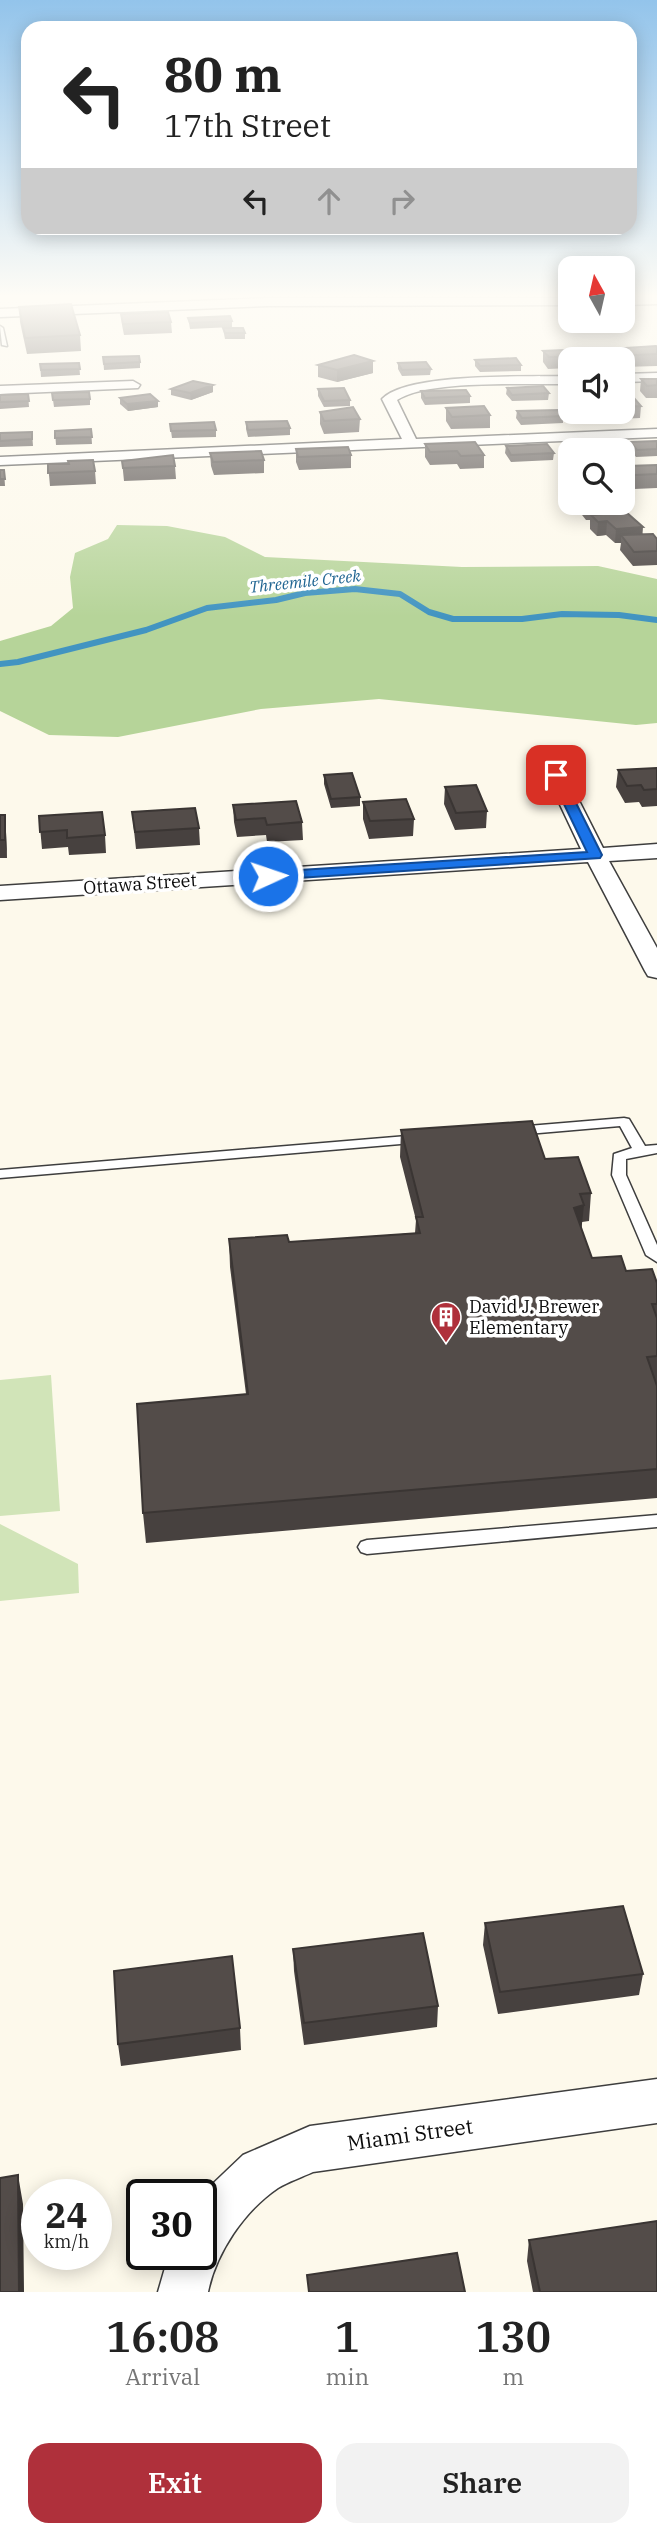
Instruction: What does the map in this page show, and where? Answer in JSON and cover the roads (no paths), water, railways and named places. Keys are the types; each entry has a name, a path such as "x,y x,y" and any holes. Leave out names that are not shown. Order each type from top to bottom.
{"street":[{"path":"391,403 411,443"},
{"path":"0,461 657,433"},
{"path":"556,775 657,971"},
{"name":"Ottawa Street","path":"0,893 657,851"},
{"name":"Miami Street","path":"217,2215 260,2172 310,2149 657,2101"},
{"path":"183,2292 188,2270"}],"lane":[{"path":"500,1132 624,1122 641,1151"},
{"path":"0,1174 431,1138"},
{"path":"657,1149 619,1157 619,1175 653,1255 657,1257"},
{"path":"367,1548 657,1521"}],"waterway":[{"name":"Threemile Creek","path":"0,664 18,662 146,630 207,608 276,600 305,593 355,589 400,594 429,612 453,619 522,619 562,614 619,615 657,620"}],"place":[{"name":"David J. Brewer Elementary","path":"446,1344"}]}
